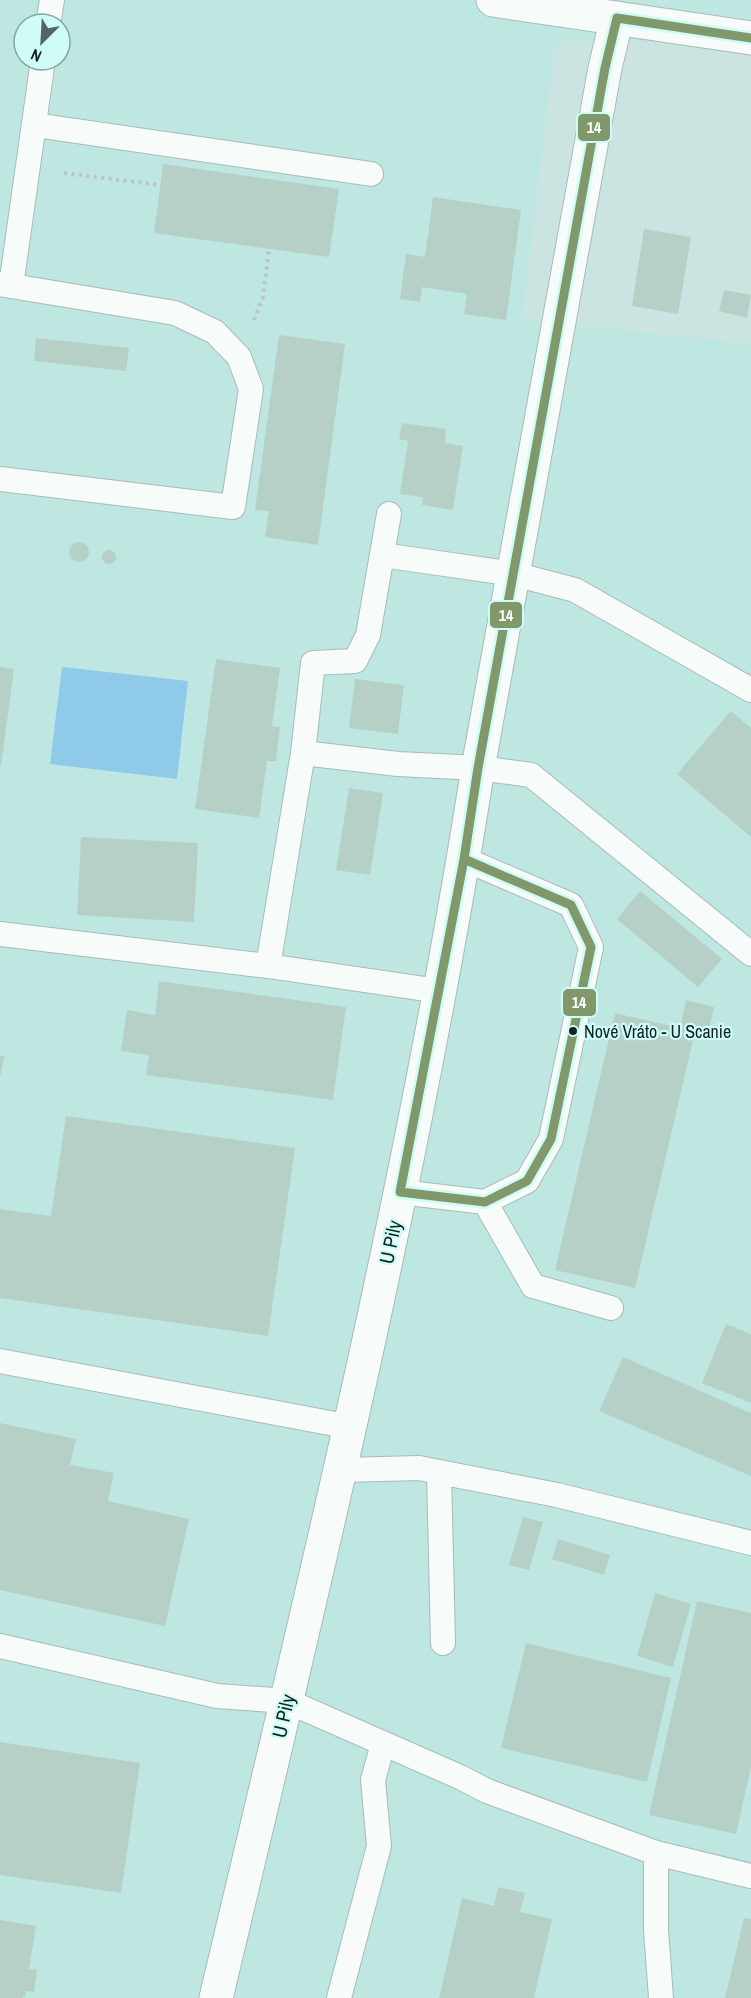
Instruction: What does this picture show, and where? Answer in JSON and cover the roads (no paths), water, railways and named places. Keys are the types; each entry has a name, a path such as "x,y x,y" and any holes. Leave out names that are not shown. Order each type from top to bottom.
{"street":[{"path":"493,0 751,38"},
{"name":"U Pily","path":"216,1998 342,1470 400,1192 464,859 478,768 601,90 617,18"}],"lane":[{"path":"0,479 233,507 251,389 239,357 215,332 175,313 6,285 28,168 42,72"},
{"path":"35,125 371,174"},
{"path":"268,966 303,753 313,663 355,661 368,635 389,514"},
{"path":"382,555 514,574 576,590 751,690"},
{"path":"303,753 398,764 478,768 531,775 751,954"},
{"path":"400,1192 485,1202 527,1181 551,1139 591,946 571,905 464,859"},
{"path":"0,934 268,966 439,991"},
{"path":"485,1202 533,1286 611,1308"},
{"path":"0,1361 351,1427"},
{"path":"342,1470 419,1468 557,1495 751,1543"},
{"path":"439,1472 443,1643"},
{"path":"0,1646 217,1696 287,1701 487,1791 656,1853 751,1876"},
{"path":"339,1998 379,1846 373,1780 383,1744"},
{"path":"656,1853 656,1930 661,1998"}],"place":[{"name":"Nové Vráto - U Scanie","path":"573,1031"}]}
